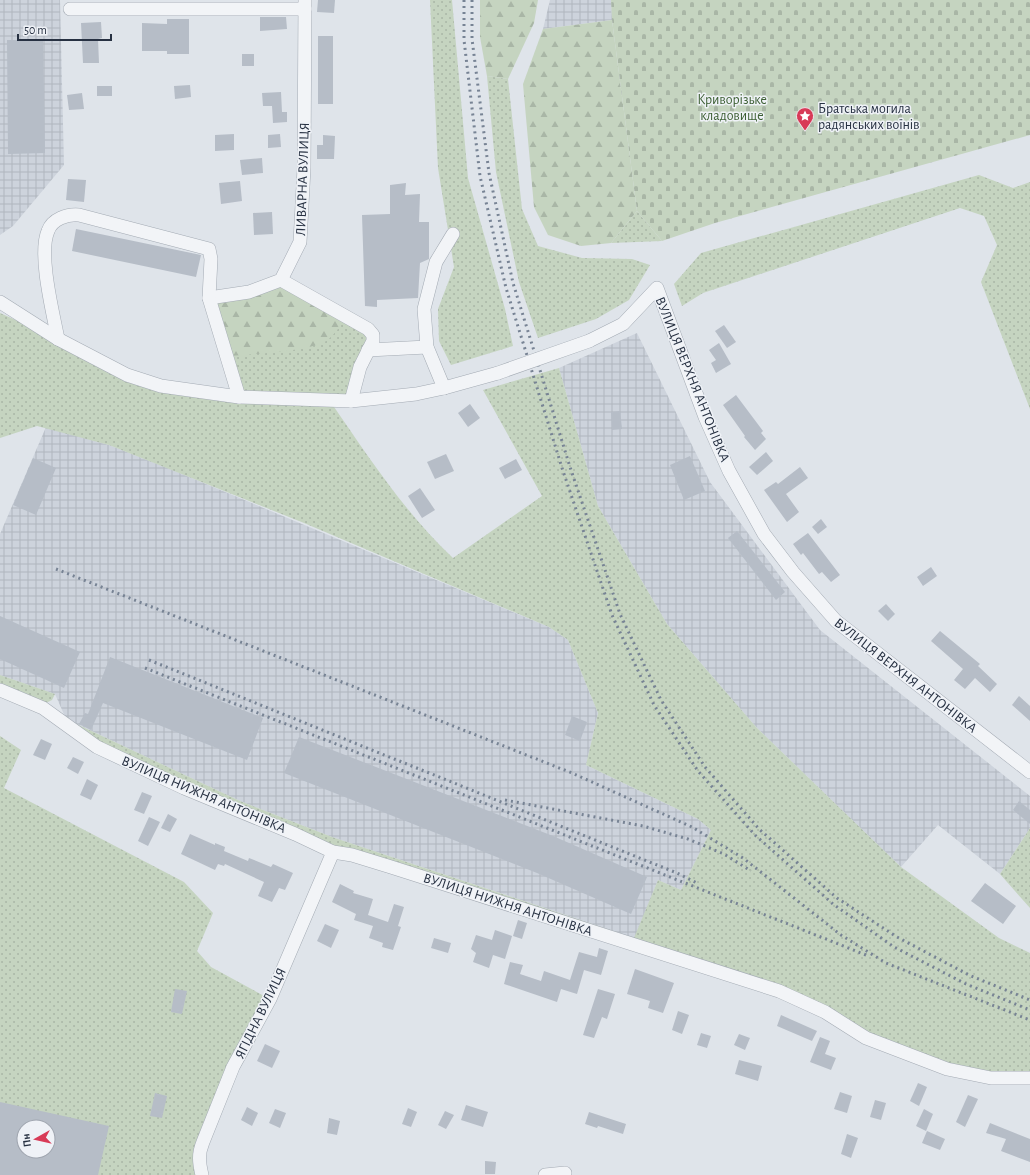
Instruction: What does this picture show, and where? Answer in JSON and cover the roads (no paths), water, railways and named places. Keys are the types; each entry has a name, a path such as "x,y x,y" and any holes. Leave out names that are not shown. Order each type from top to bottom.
{"street":[{"path":"70,9 305,4"},
{"name":"ЛИВАРНА ВУЛИЦЯ","path":"281,280 300,242 304,168 305,4"},
{"path":"58,338 48,286 45,242 51,225 67,215 79,215 209,249 209,298 239,397"},
{"path":"0,302 58,338 127,375 161,386 239,397 352,402 416,394 444,388 427,347 424,309 436,262 453,234"},
{"path":"209,298 249,292 281,280 368,329 373,335 373,341 360,367 352,402"},
{"name":"ВУЛИЦЯ ВЕРХНЯ АНТОНІВКА","path":"444,388 498,373 589,341 623,324 657,288 705,417 729,471 764,534 793,572 836,621 1030,772"},
{"path":"368,350 427,347"},
{"name":"ВУЛИЦЯ НИЖНЯ АНТОНІВКА","path":"0,690 43,708 97,747 184,788 295,834 333,852 352,855 391,867 779,991 825,1012 866,1038 947,1069 991,1078 1030,1078"},
{"name":"ЯГІДНА ВУЛИЦЯ","path":"202,1175 198,1160 202,1142 233,1067 270,999 333,852"},
{"path":"545,1175 564,1172"}],"railway":[{"path":"464,0 464,40 480,176 506,288 563,471 612,615 654,705 698,771 755,835 833,904 894,947 966,984 1030,1010"},
{"path":"472,0 472,39 489,173 513,283 570,467 620,614 661,700 705,767 759,829 837,898 897,937 969,975 1030,1000"},
{"path":"56,569 572,773 692,827 743,858 841,935 886,963 1030,1020"},
{"path":"149,660 677,873 699,884"},
{"path":"145,668 866,955"},
{"path":"505,800 643,826 688,839 724,854 751,871"}],"place":[{"name":"Братська могила радянських воїнів","path":"805,131"}],"park label":[{"name":"Криворізьке кладовище","path":"732,108"}]}
